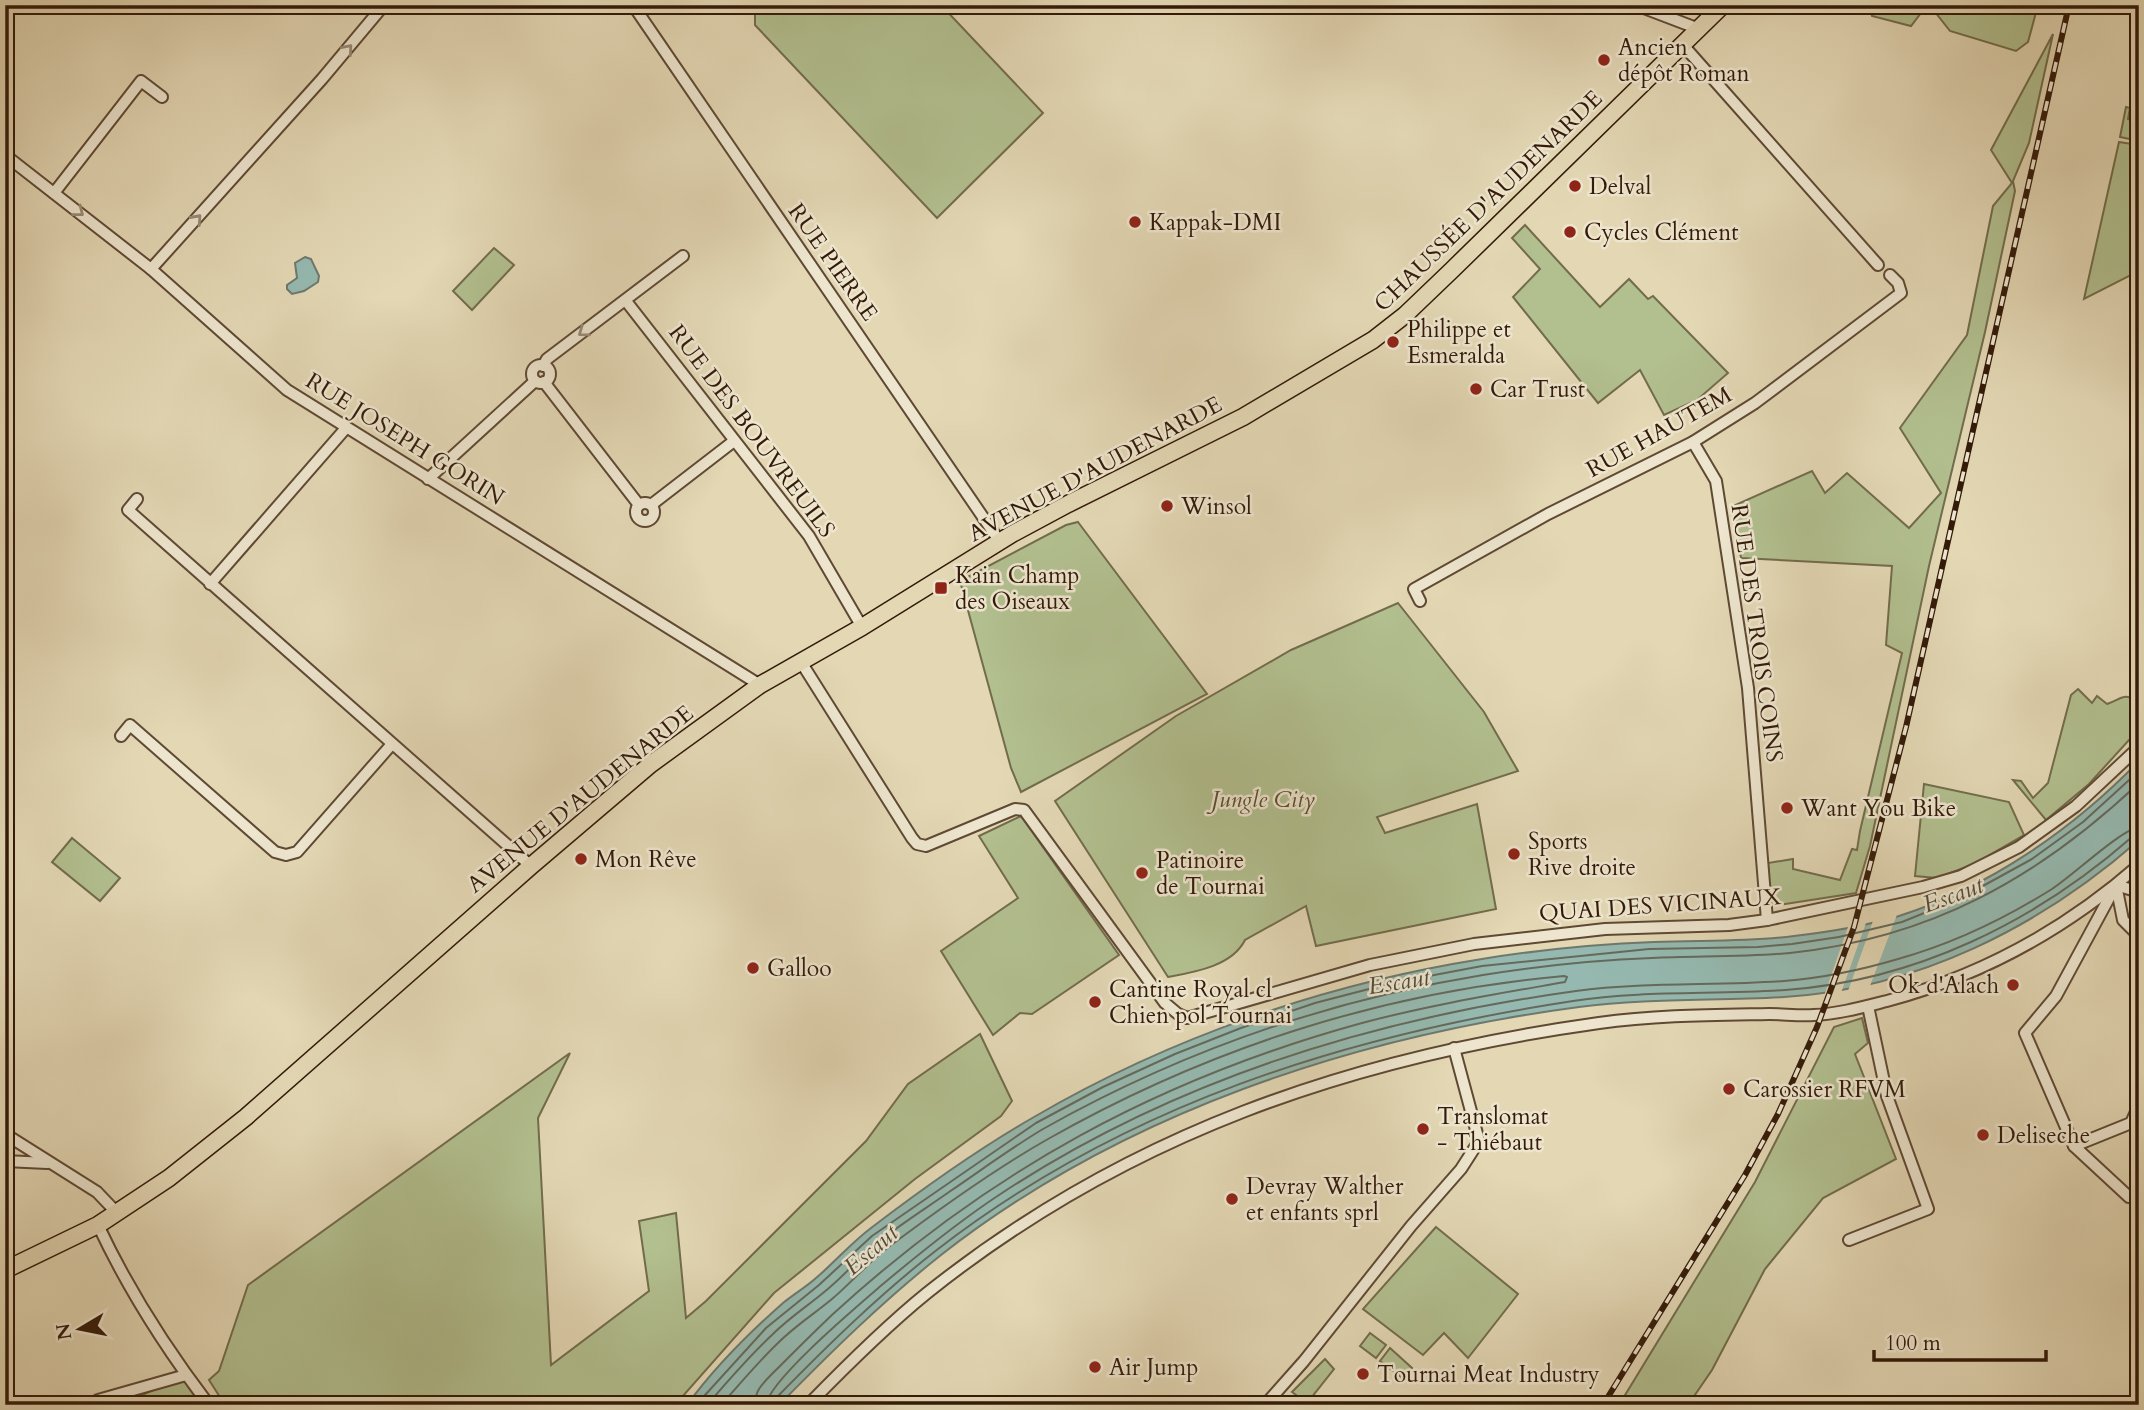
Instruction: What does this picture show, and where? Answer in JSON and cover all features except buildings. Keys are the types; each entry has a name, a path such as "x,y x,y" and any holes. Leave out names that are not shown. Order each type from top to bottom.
{"main road":[{"name":"CHAUSSÉE D'AUDENARDE","path":"1373,340 1452,270 1723,5"},
{"name":"AVENUE D'AUDENARDE","path":"5,1270 98,1225 169,1178 246,1117 651,764 760,685 862,627 1000,542 1068,504 1243,417 1373,340"}],"street":[{"path":"151,269 322,79 384,5"},
{"name":"RUE PIERRE","path":"633,5 1000,542"},
{"path":"1636,5 1699,29"},
{"path":"1683,45 1878,265"},
{"path":"54,192 141,80 162,97"},
{"name":"RUE JOSEPH GORIN","path":"5,155 151,269 287,390 760,685"},
{"path":"428,479 549,374 543,366 547,359 683,256"},
{"name":"RUE HAUTEM","path":"1420,601 1415,589 1548,514 1693,442 1755,403 1901,293 1898,283 1890,275"},
{"name":"RUE DES BOUVREUILS","path":"626,301 809,536 862,627"},
{"path":"539,381 645,505 734,441"},
{"path":"210,584 346,428"},
{"name":"RUE DES TROIS COINS","path":"1693,442 1716,481 1748,688 1767,920"},
{"path":"137,499 128,510 531,866"},
{"name":"QUAI DES VICINAUX","path":"801,662 917,844 926,846 1016,808 1024,810 1165,1003 1187,1018 1370,965 1474,944 1605,929 1729,925 1767,920 1923,887 1961,876 1996,860 2040,834 2076,806 2139,747"},
{"path":"121,736 130,725 275,852 286,855 297,852 391,744"},
{"path":"808,1405 858,1354 926,1294 994,1244 1065,1197 1180,1137 1221,1119 1321,1083 1454,1048 1598,1023 1661,1016 1815,1015 1868,1006 1922,991 1989,965 2054,929 2116,885 2139,865"},
{"path":"2116,885 2139,892"},
{"path":"2116,885 2123,920 2139,936"},
{"path":"2116,885 2056,996 2025,1033 2074,1146 2129,1197"},
{"path":"1849,1240 1928,1209 1887,1096 1868,1006"},
{"path":"1265,1405 1304,1361 1410,1226 1461,1169 1479,1141 1454,1048"},
{"path":"2074,1146 2135,1120 2139,1105"},
{"path":"5,1133 97,1192 117,1213"},
{"path":"5,1161 50,1164"},
{"path":"98,1225 112,1256 186,1375 209,1405"},
{"path":"92,1405 98,1400 186,1375"}],"green space":[{"path":"755,5 941,5 1043,113 937,218 755,25"},
{"path":"1875,5 2038,5 2028,42 2016,51 1950,31 1931,7 1924,9 1911,26 1872,16 1870,9"},
{"path":"2053,34 2029,143 2013,181 2015,191 1985,332 1929,566 1870,846 1856,893 1779,905 1770,898 1768,863 1793,859 1793,869 1840,880 1852,849 1857,850 1902,653 1886,645 1892,566 1741,558 1733,506 1812,471 1825,493 1847,473 1909,528 1941,493 1900,428 1967,335 1993,206 2012,183 1991,150"},
{"path":"2126,107 2130,108 2128,119 2139,122 2139,141 2120,137"},
{"path":"2119,142 2139,145 2139,271 2084,299"},
{"path":"1525,225 1600,307 1629,279 1648,299 1653,296 1728,373 1697,400 1664,415 1640,370 1598,403 1513,297 1540,269 1512,238"},
{"path":"494,248 514,265 472,310 453,291"},
{"path":"1078,522 1207,694 1021,792 1011,768 960,581 1066,525"},
{"name":"Jungle City","path":"1398,603 1484,712 1518,771 1377,817 1385,833 1477,804 1496,909 1316,946 1306,906 1245,940 1239,949 1222,962 1168,977 1055,801 1176,716 1291,650"},
{"path":"2078,689 2092,703 2097,696 2107,704 2120,698 2134,699 2139,703 2139,733 2129,740 2089,784 2046,820 2013,780 2021,781 2033,798 2048,783 2071,695"},
{"path":"1924,784 2009,802 2024,835 1974,864 1937,878 1915,876"},
{"path":"1021,816 1119,955 1032,1014 1020,1013 993,1035 941,951 1018,898 979,836"},
{"path":"72,838 120,878 100,901 52,862"},
{"path":"1862,1018 1868,1043 1855,1054 1896,1159 1823,1198 1765,1269 1712,1370 1688,1405 1619,1405 1755,1182 1834,1027"},
{"path":"980,1034 1012,1101 1001,1116 915,1179 774,1293 675,1405 225,1405 209,1380 219,1371 248,1285 570,1053 538,1118 551,1365 649,1291 639,1221 676,1213 686,1318 866,1141 908,1084"},
{"path":"1436,1227 1518,1294 1468,1358 1444,1333 1423,1355 1363,1309"},
{"path":"1370,1333 1386,1345 1376,1358 1360,1346"},
{"path":"1390,1348 1412,1368 1404,1379 1380,1361"},
{"path":"1325,1359 1334,1369 1307,1403 1292,1392"},
{"path":"186,1375 208,1405 120,1405"}],"water":[{"path":"305,257 311,259 319,276 318,282 304,291 292,294 287,285 297,278 295,263"},
{"name":"Escaut","path":"2139,761 2139,840 2060,900 2018,926 1974,948 1929,967 1833,992 1784,997 1605,1004 1494,1020 1409,1038 1326,1061 1243,1089 1163,1122 1085,1161 1011,1205 941,1255 899,1290 779,1405 687,1405 720,1364 757,1326 871,1228 1013,1129 1086,1088 1140,1062 1251,1017 1365,983 1423,970 1503,956 1589,946 1794,936 1899,916 1966,889 2028,853 2086,810"}],"pier":[{"path":"1898,912 1870,986 1848,991 1874,918"},
{"path":"1867,920 1841,993 1824,996 1849,924"}],"railway":[{"path":"1603,1405 1745,1175 1778,1114 1817,1027 1854,927 1906,727 2069,5"}],"place":[{"name":"Ancien dépôt Roman","path":"1604,60"},
{"name":"Delval","path":"1575,186"},
{"name":"Kappak-DMI","path":"1135,222"},
{"name":"Cycles Clément","path":"1570,232"},
{"name":"Philippe et Esmeralda","path":"1393,342"},
{"name":"Car Trust","path":"1476,389"},
{"name":"Winsol","path":"1167,506"},
{"name":"Kain Champ des Oiseaux","path":"941,588"},
{"name":"Want You Bike","path":"1787,808"},
{"name":"Sports Rive droite","path":"1514,854"},
{"name":"Mon Rêve","path":"581,859"},
{"name":"Patinoire de Tournai","path":"1142,873"},
{"name":"Galloo","path":"753,968"},
{"name":"Ok d'Alach","path":"2013,985"},
{"name":"Cantine Royal cl Chien pol Tournai","path":"1095,1002"},
{"name":"Carossier RFVM","path":"1729,1089"},
{"name":"Translomat - Thiébaut","path":"1423,1129"},
{"name":"Deliseche","path":"1983,1135"},
{"name":"Devray Walther et enfants sprl","path":"1232,1199"},
{"name":"Air Jump","path":"1095,1367"},
{"name":"Tournai Meat Industry","path":"1363,1374"}]}
